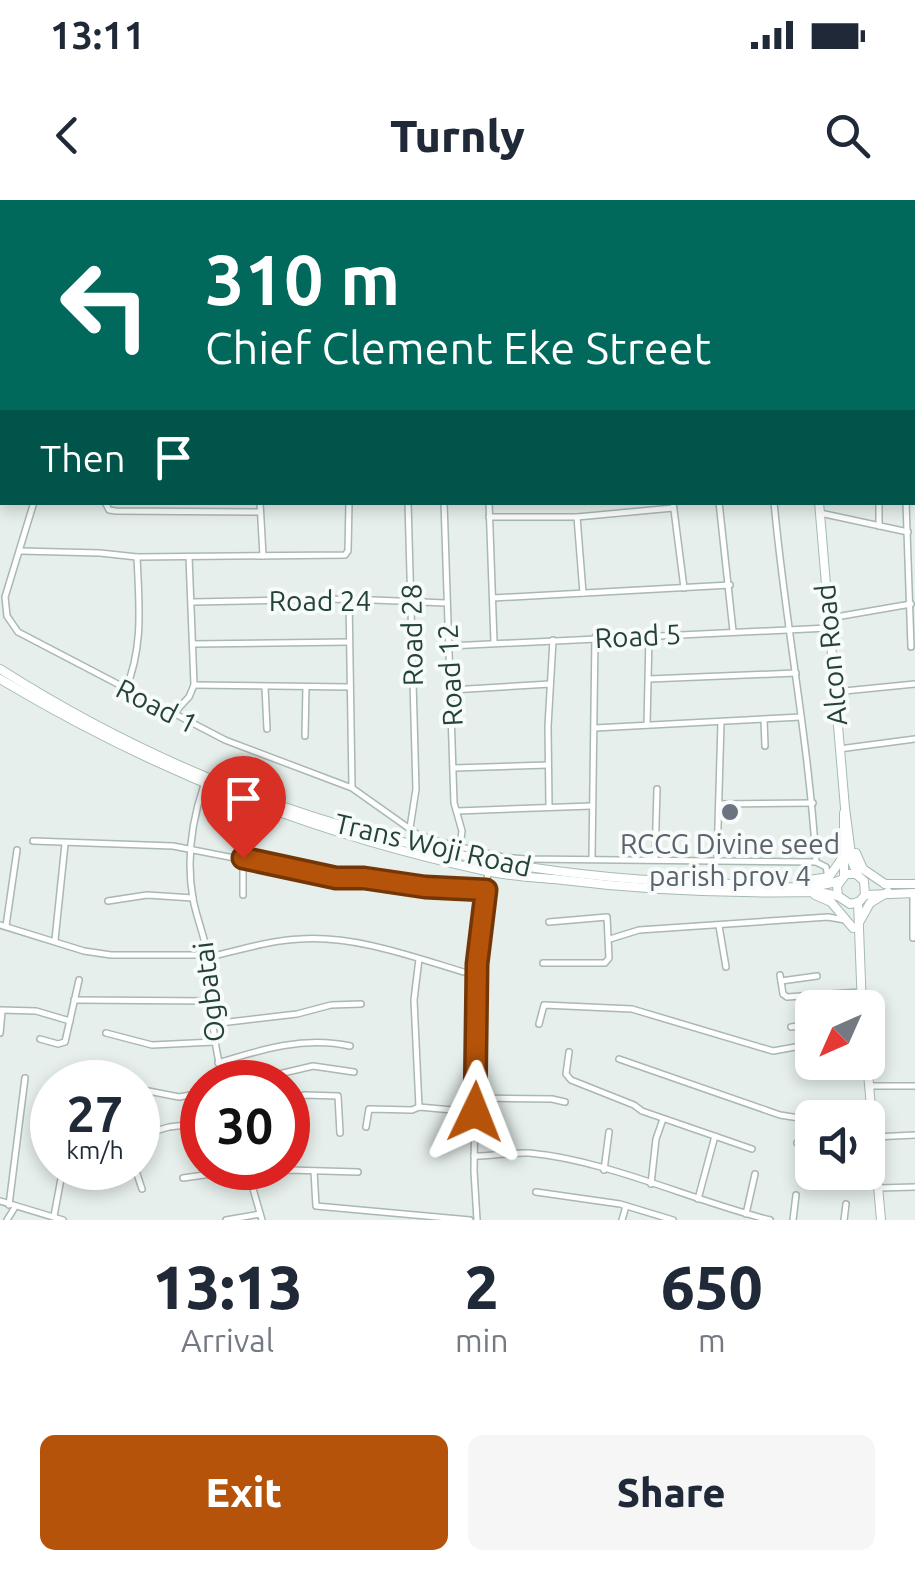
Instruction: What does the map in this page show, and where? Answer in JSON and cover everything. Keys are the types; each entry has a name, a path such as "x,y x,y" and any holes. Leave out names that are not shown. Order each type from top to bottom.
{"main road":[{"name":"Alcon Road","path":"819,505 848,850"},
{"name":"Trans Woji Road","path":"0,669 65,712"},
{"name":"Trans Woji Road","path":"0,679 204,785 341,835 488,872 696,892 806,889 841,878 861,878"},
{"name":"Trans Woji Road","path":"107,735 291,810 452,856 611,878 806,889 858,902"},
{"path":"848,850 836,872 828,878 812,879 806,889 827,900 853,926"},
{"path":"848,850 866,895"},
{"path":"848,850 841,878 842,899 853,926 860,990"},
{"path":"848,850 886,888"},
{"path":"861,878 886,888 914,890"},
{"path":"853,926 886,888"},
{"path":"853,926 858,902 886,888"},
{"path":"868,1080 870,1100"},
{"path":"878,1190 881,1220"}],"street":[{"name":"Road 1","path":"33,505 5,597 8,621 26,638 225,740 352,788 417,834 514,858 816,862"},
{"path":"106,505 116,511 260,512"},
{"path":"260,505 263,556"},
{"path":"21,551 137,557 347,554 349,505"},
{"name":"Road 28","path":"408,505 416,790 410,828"},
{"name":"Road 12","path":"444,505 460,846"},
{"path":"489,505 494,642"},
{"path":"489,517 577,517 673,505 684,588"},
{"path":"720,505 734,631"},
{"path":"774,505 813,803 816,862 826,868 828,878"},
{"path":"879,526 880,505"},
{"path":"911,647 907,506 915,510"},
{"path":"820,513 908,532"},
{"path":"577,517 584,593"},
{"path":"124,691 136,664 139,645 137,557"},
{"path":"173,714 194,685 189,557"},
{"path":"492,598 730,586"},
{"path":"349,599 352,788"},
{"name":"Road 24","path":"193,602 446,602"},
{"name":"Road 5","path":"449,646 790,629 912,608"},
{"path":"646,725 649,636"},
{"path":"592,857 596,638"},
{"path":"549,806 553,640"},
{"path":"194,644 349,642"},
{"path":"649,679 796,672"},
{"path":"452,690 550,684"},
{"path":"834,692 915,684"},
{"path":"194,685 349,686"},
{"path":"305,736 306,686"},
{"path":"265,687 267,730"},
{"path":"595,728 802,717"},
{"path":"764,720 765,746"},
{"path":"717,862 721,722"},
{"path":"839,749 915,739"},
{"path":"454,768 548,765"},
{"name":"Ogbatai","path":"204,785 192,821 190,848 193,898 208,956 217,1060"},
{"path":"655,859 657,789"},
{"path":"719,804 813,803"},
{"path":"457,812 591,806"},
{"path":"33,841 190,848 336,878 486,890"},
{"path":"55,941 65,844"},
{"path":"17,850 3,926 84,951 208,956 306,938 364,945 477,976"},
{"path":"243,858 244,895"},
{"path":"314,1170 316,1206 474,1220 477,976 488,872"},
{"path":"913,938 914,890"},
{"path":"108,901 147,895 193,898"},
{"path":"544,963 606,963 610,939 610,920 604,916 549,922"},
{"path":"610,939 639,930 828,917 853,926"},
{"path":"719,925 726,968"},
{"path":"419,959 414,1000 419,1107"},
{"path":"795,996 787,997 781,978 818,976"},
{"path":"40,1039 62,1044 79,980"},
{"path":"74,1000 210,1001"},
{"path":"212,1024 361,1004"},
{"path":"539,1024 544,1005 601,1005 632,1008 773,1050 795,1047"},
{"path":"0,1033 1,1010 36,1011 70,1021"},
{"path":"791,1027 795,1026"},
{"path":"106,1033 152,1045 214,1042"},
{"path":"230,1060 302,1042 326,1040 350,1046"},
{"path":"570,1052 567,1077 664,1119 752,1149"},
{"path":"619,1060 795,1118"},
{"path":"310,1066 354,1072"},
{"path":"7,1220 12,1206 25,1078"},
{"path":"869,1086 915,1086"},
{"path":"310,1095 338,1096 340,1133"},
{"path":"476,1098 564,1102"},
{"path":"366,1127 368,1109 419,1107 475,1112"},
{"path":"651,1184 656,1138 664,1119"},
{"path":"604,1170 609,1132"},
{"path":"698,1199 715,1136"},
{"path":"885,1137 915,1136"},
{"path":"474,1156 528,1153 604,1170 770,1220"},
{"path":"310,1170 358,1172"},
{"path":"746,1214 755,1174"},
{"path":"885,1188 915,1187"},
{"path":"54,1216 59,1190"},
{"path":"226,1220 261,1217 253,1190"},
{"path":"536,1192 626,1206 673,1220"},
{"path":"794,1220 796,1195"},
{"path":"0,1201 63,1220"},
{"path":"844,1220 846,1204"},
{"path":"622,1220 626,1206"}],"place":[{"name":"RCCG Divine seed parish prov 4","path":"730,812"}],"route":[{"path":"243,858 336,878 486,890 477,964 475,1112"}]}
